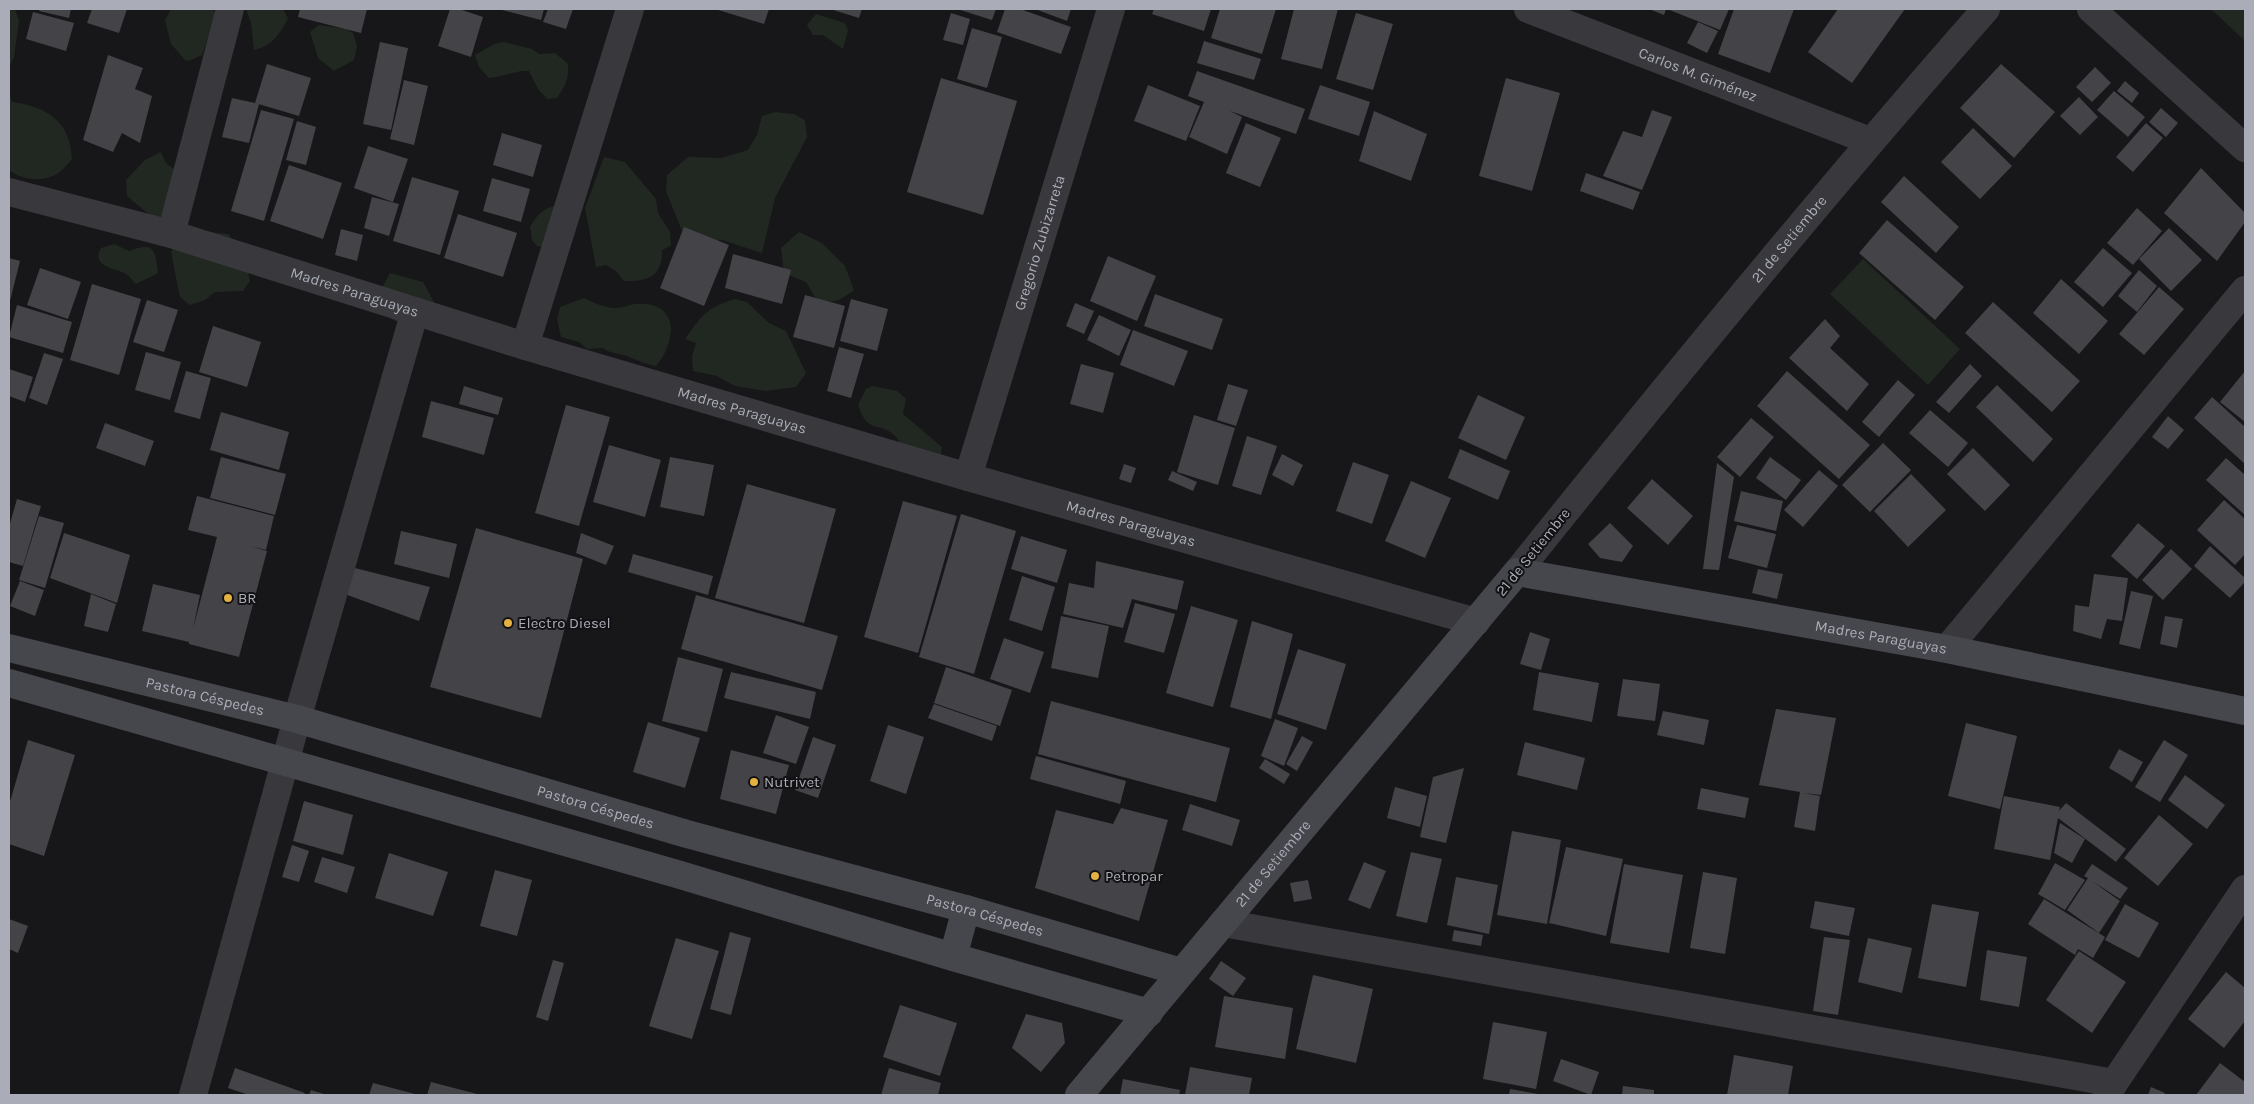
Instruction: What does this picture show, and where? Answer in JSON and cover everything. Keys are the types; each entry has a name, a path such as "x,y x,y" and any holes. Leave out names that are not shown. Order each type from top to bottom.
{"main road":[{"name":"21 de Setiembre","path":"1078,1095 1517,572"},
{"name":"Madres Paraguayas","path":"1517,572 1947,649 2245,711"},
{"name":"Pastora Céspedes","path":"9,648 297,719 687,834 966,909 1181,972"},
{"path":"9,683 677,874 1148,1013"},
{"path":"677,874 687,834"},
{"path":"953,957 966,909"}],"street":[{"path":"170,234 230,9"},
{"path":"525,346 630,9"},
{"name":"Gregorio Zubizarreta","path":"968,477 1111,9"},
{"name":"Carlos M. Giménez","path":"1528,9 1557,14 1870,141"},
{"name":"21 de Setiembre","path":"1517,572 1656,398 1870,141 1986,9"},
{"path":"2091,9 2245,148"},
{"name":"Madres Paraguayas","path":"9,192 170,234 525,346 968,477 1476,622"},
{"path":"1947,649 2245,290"},
{"path":"193,1095 297,719 415,311"},
{"path":"1223,923 2110,1089 2245,888"}],"shaded area":[{"path":"9,9 15,9 19,21 14,57 9,68"},
{"path":"171,9 213,9 218,20 209,35 202,55 189,61 185,60 171,44 165,20"},
{"path":"246,9 283,9 288,19 274,39 261,48 254,50 251,23"},
{"path":"2211,9 2245,9 2245,41"},
{"path":"816,14 845,23 848,30 843,49 823,35 813,35 807,25"},
{"path":"319,25 346,29 353,33 357,46 354,60 334,71 318,58 310,32"},
{"path":"504,42 532,49 539,54 555,53 568,64 566,82 557,98 547,99 538,89 529,71 489,78 479,67 475,55 494,44"},
{"path":"9,90 12,102 25,104 46,112 55,118 67,135 72,159 62,170 52,176 33,179 20,176 9,170"},
{"path":"775,112 794,114 805,120 807,137 775,198 762,253 722,240 706,242 684,236 666,191 667,175 688,157 721,158 748,150 757,135 762,116"},
{"path":"161,152 166,163 186,179 158,222 127,196 126,180 145,160"},
{"path":"604,157 625,162 656,199 658,213 670,232 671,246 662,250 660,266 652,276 647,278 624,281 617,272 606,265 596,267 585,208"},
{"path":"557,206 543,247 537,246 532,240 530,227 541,212"},
{"path":"208,232 229,234 246,265 250,281 243,291 215,292 205,300 190,305 180,297 171,252 178,241"},
{"path":"799,232 822,243 845,266 854,290 838,300 818,302 806,282 784,273 781,248"},
{"path":"114,244 129,251 144,247 149,248 156,258 158,273 136,284 126,274 101,263 99,254 101,248"},
{"path":"1863,259 1960,349 1928,385 1830,294"},
{"path":"390,273 423,282 434,302 413,324 397,322 387,312 381,290"},
{"path":"584,298 613,308 632,304 648,304 664,311 670,321 671,333 665,353 656,366 603,348 587,349 579,342 561,337 557,319 560,307"},
{"path":"735,299 747,302 769,323 786,331 806,373 796,387 766,391 735,386 717,376 693,371 692,356 696,343 685,339 696,324 711,309"},
{"path":"872,386 897,391 906,399 903,414 942,447 938,471 904,461 898,439 885,429 866,421 858,405 866,389"}],"building":[{"path":"40,9 71,9 69,18 39,11"},
{"path":"92,9 127,9 119,33 87,23"},
{"path":"300,9 367,9 361,33 298,17"},
{"path":"450,9 459,9 483,17 471,57 438,46"},
{"path":"498,9 544,9 541,20"},
{"path":"548,9 573,9 566,29 543,22"},
{"path":"715,9 769,9 764,24"},
{"path":"830,9 862,9 859,18"},
{"path":"957,9 996,9 992,20"},
{"path":"1005,9 1020,9 1071,27 1061,54 997,32"},
{"path":"1035,9 1071,9 1067,21"},
{"path":"1154,9 1211,9 1204,31 1152,14"},
{"path":"1220,9 1276,9 1262,54 1211,38"},
{"path":"1294,9 1338,9 1322,69 1281,59"},
{"path":"1649,9 1666,9 1664,15"},
{"path":"1667,9 1729,9 1720,30"},
{"path":"1734,9 1794,9 1770,73 1718,54"},
{"path":"1838,9 1905,9 1852,83 1808,52"},
{"path":"33,12 74,23 66,51 26,39"},
{"path":"951,13 970,19 963,45 943,40"},
{"path":"1356,13 1393,24 1373,90 1336,79"},
{"path":"1698,22 1718,31 1707,53 1687,43"},
{"path":"972,28 1002,37 987,88 957,79"},
{"path":"1204,41 1261,59 1254,80 1197,63"},
{"path":"380,42 408,48 391,130 363,124"},
{"path":"108,55 143,68 135,89 152,96 140,143 122,133 113,152 83,140"},
{"path":"267,64 311,78 299,116 255,103"},
{"path":"2001,64 2055,112 2014,158 1960,108"},
{"path":"2095,67 2111,83 2092,102 2076,87"},
{"path":"1197,71 1305,109 1296,134 1230,111 1242,117 1227,154 1189,137 1204,102 1188,96"},
{"path":"941,78 1017,101 983,215 907,192"},
{"path":"1506,78 1560,93 1532,191 1479,176"},
{"path":"404,80 428,86 414,145 390,139"},
{"path":"2125,81 2139,93 2132,103 2117,91"},
{"path":"1148,85 1200,106 1186,141 1134,121"},
{"path":"1320,85 1370,102 1359,136 1308,119"},
{"path":"2114,91 2145,117 2128,137 2097,110"},
{"path":"2079,97 2098,117 2080,135 2060,116"},
{"path":"232,98 259,104 249,143 222,137"},
{"path":"2161,108 2178,123 2166,137 2149,122"},
{"path":"261,110 294,119 264,221 231,211"},
{"path":"1652,110 1672,117 1642,190 1603,176 1623,131 1642,137"},
{"path":"1374,111 1427,134 1411,181 1359,161"},
{"path":"297,121 316,127 306,165 286,160"},
{"path":"1246,123 1281,138 1260,187 1226,173"},
{"path":"2146,123 2163,138 2133,172 2116,157"},
{"path":"1973,128 2012,166 1980,199 1941,162"},
{"path":"502,133 542,145 533,177 493,165"},
{"path":"368,146 408,159 393,202 354,188"},
{"path":"289,165 342,183 323,239 270,221"},
{"path":"2201,168 2245,213 2245,222 2217,261 2164,213"},
{"path":"1586,173 1640,192 1633,210 1580,191"},
{"path":"1904,176 1959,227 1936,253 1881,202"},
{"path":"412,177 459,191 440,255 393,241"},
{"path":"492,178 530,189 521,222 483,211"},
{"path":"372,197 399,204 389,236 364,228"},
{"path":"2137,208 2162,231 2133,265 2107,243"},
{"path":"458,214 517,233 503,277 444,258"},
{"path":"1887,220 1964,287 1935,320 1859,253"},
{"path":"684,227 729,245 704,306 660,288"},
{"path":"2169,228 2202,260 2171,291 2139,259"},
{"path":"341,229 363,235 357,261 335,255"},
{"path":"2103,248 2132,273 2103,307 2074,282"},
{"path":"733,254 791,270 782,304 725,288"},
{"path":"1108,256 1156,276 1137,321 1090,301"},
{"path":"9,258 20,261 9,305"},
{"path":"40,268 81,282 68,319 27,305"},
{"path":"2139,270 2157,286 2137,312 2118,296"},
{"path":"2061,279 2108,321 2079,354 2033,313"},
{"path":"92,284 141,299 119,375 70,360"},
{"path":"2159,287 2184,309 2144,355 2119,334"},
{"path":"1155,294 1223,319 1212,350 1144,326"},
{"path":"805,295 845,306 834,348 793,337"},
{"path":"851,299 888,309 877,351 840,341"},
{"path":"147,300 178,310 164,352 133,342"},
{"path":"1993,302 2080,381 2052,412 1965,333"},
{"path":"1075,303 1094,311 1084,334 1066,326"},
{"path":"17,305 72,322 63,353 9,337"},
{"path":"1099,315 1131,330 1119,356 1087,340"},
{"path":"1825,319 1840,336 1830,348 1869,384 1847,411 1789,358"},
{"path":"213,326 261,342 247,387 199,372"},
{"path":"1133,330 1188,351 1174,386 1120,365"},
{"path":"839,347 864,354 851,398 827,391"},
{"path":"146,352 181,362 170,400 135,390"},
{"path":"44,353 63,359 47,405 29,398"},
{"path":"1081,364 1114,373 1103,413 1070,404"},
{"path":"1970,364 1982,376 1949,413 1936,402"},
{"path":"9,369 33,377 25,402 9,396"},
{"path":"186,371 211,378 200,419 174,412"},
{"path":"1787,371 1870,445 1839,479 1757,406"},
{"path":"2245,371 2245,422 2220,402"},
{"path":"1898,380 1915,395 1879,437 1862,422"},
{"path":"1228,384 1248,390 1236,426 1217,420"},
{"path":"1997,385 2053,439 2033,462 1976,407"},
{"path":"464,386 503,398 498,415 459,404"},
{"path":"1478,395 1525,417 1506,460 1458,438"},
{"path":"2212,397 2245,427 2245,464 2194,418"},
{"path":"431,401 494,418 484,455 422,437"},
{"path":"566,405 610,417 579,526 535,513"},
{"path":"1930,410 1968,443 1948,467 1909,433"},
{"path":"221,412 289,432 279,470 210,450"},
{"path":"1194,415 1235,428 1218,485 1177,472"},
{"path":"2168,416 2184,430 2168,449 2152,437"},
{"path":"1751,418 1774,437 1740,477 1717,457"},
{"path":"105,423 154,441 145,466 96,448"},
{"path":"1247,436 1277,446 1261,495 1232,486"},
{"path":"1883,443 1911,470 1870,512 1842,485"},
{"path":"609,445 661,460 645,517 593,502"},
{"path":"1973,448 2010,485 1985,511 1947,474"},
{"path":"1460,449 1510,471 1498,500 1448,478"},
{"path":"1282,454 1303,465 1293,486 1272,475"},
{"path":"221,457 286,474 275,515 210,498"},
{"path":"670,457 714,465 704,516 660,507"},
{"path":"1770,457 1801,480 1786,500 1756,478"},
{"path":"2226,458 2245,475 2245,515 2206,480"},
{"path":"1353,462 1389,475 1372,524 1336,511"},
{"path":"1717,463 1734,477 1719,570 1703,569"},
{"path":"1124,464 1136,468 1131,483 1119,479"},
{"path":"1819,470 1838,486 1803,527 1784,510"},
{"path":"1172,471 1197,482 1193,491 1168,480"},
{"path":"1911,474 1946,510 1908,547 1874,511"},
{"path":"1652,479 1693,516 1668,545 1627,508"},
{"path":"1411,481 1451,498 1425,558 1385,541"},
{"path":"747,484 836,509 804,623 715,598"},
{"path":"1741,491 1783,501 1776,531 1734,521"},
{"path":"197,496 274,516 266,550 250,546 267,551 239,657 189,644 189,642 142,631 153,584 200,595 193,629 217,537 188,530"},
{"path":"17,499 41,506 23,566 9,562 9,527"},
{"path":"2224,500 2245,519 2245,554 2235,565 2197,530"},
{"path":"903,501 957,516 918,653 864,637"},
{"path":"961,514 1016,531 974,674 919,657"},
{"path":"39,516 64,523 45,588 19,580"},
{"path":"1610,523 1633,546 1622,562 1600,558 1588,544"},
{"path":"2138,523 2165,546 2137,579 2111,556"},
{"path":"1737,525 1776,534 1767,568 1728,558"},
{"name":"Electro Diesel","path":"476,528 583,559 541,718 430,687"},
{"path":"401,531 457,544 449,578 394,564"},
{"path":"64,533 130,555 117,603 50,578"},
{"path":"581,533 614,546 606,565 576,553"},
{"path":"1021,536 1067,550 1057,583 1011,569"},
{"path":"2210,546 2245,578 2245,582 2230,598 2194,566"},
{"path":"2171,549 2192,569 2163,600 2142,580"},
{"path":"633,554 713,576 708,595 628,572"},
{"path":"1096,561 1184,581 1177,610 1132,599 1123,628 1063,614 1069,583 1094,588"},
{"path":"347,566 430,587 419,621 339,592"},
{"path":"1758,569 1783,574 1777,599 1752,593"},
{"path":"2094,574 2128,578 2122,621 2107,619 2101,639 2073,631 2075,605 2089,607"},
{"path":"1022,576 1055,587 1042,631 1009,620"},
{"path":"20,581 44,590 35,616 10,606"},
{"path":"2131,591 2153,596 2140,649 2119,644"},
{"path":"91,594 116,604 108,632 84,626"},
{"path":"696,595 838,636 822,690 681,649"},
{"path":"1135,603 1175,614 1164,653 1124,642"},
{"path":"1191,606 1238,620 1213,707 1166,693"},
{"path":"1061,616 1109,626 1098,678 1051,668"},
{"path":"2165,616 2183,619 2177,648 2160,644"},
{"path":"1252,621 1293,634 1271,719 1230,707"},
{"path":"1530,632 1550,639 1541,670 1520,664"},
{"path":"1004,638 1044,652 1030,693 990,679"},
{"path":"1298,649 1346,664 1326,730 1277,714"},
{"path":"678,657 723,669 707,732 662,721"},
{"path":"946,667 1012,690 1000,726 934,703"},
{"path":"731,672 816,692 810,719 724,698"},
{"path":"1539,672 1599,683 1592,722 1533,710"},
{"path":"1623,679 1660,684 1655,721 1617,716"},
{"path":"1051,701 1230,748 1216,802 1038,754"},
{"path":"934,704 997,726 992,741 928,718"},
{"path":"1776,709 1836,718 1821,795 1803,793 1820,796 1815,831 1794,827 1800,792 1759,785"},
{"path":"1663,711 1709,720 1704,745 1657,735"},
{"path":"776,715 809,727 796,764 763,753"},
{"path":"1275,719 1298,728 1284,766 1261,756"},
{"path":"648,722 700,738 685,788 633,772"},
{"path":"1966,723 2017,736 2000,809 1948,796"},
{"path":"888,725 924,737 906,794 870,781"},
{"path":"1302,736 1313,742 1297,771 1286,764"},
{"path":"813,737 836,745 818,798 795,790"},
{"path":"28,740 75,755 44,856 9,844 9,805"},
{"path":"2164,740 2188,755 2160,802 2135,787"},
{"path":"1525,742 1585,758 1577,790 1517,775"},
{"path":"2119,749 2143,762 2132,782 2109,768"},
{"name":"Nutrivet","path":"731,750 789,765 776,814 720,799"},
{"path":"1036,756 1126,781 1120,804 1030,779"},
{"path":"1265,759 1290,774 1284,784 1259,768"},
{"path":"1464,768 1446,843 1420,837 1433,777"},
{"path":"2185,775 2225,805 2207,829 2168,800"},
{"path":"1395,787 1427,796 1420,827 1387,818"},
{"path":"1701,788 1749,798 1745,818 1697,809"},
{"path":"2004,796 2060,807 2059,811 2066,803 2126,849 2116,862 2058,818 2050,860 1994,849"},
{"path":"304,801 353,815 343,855 293,841"},
{"path":"1190,804 1240,820 1232,846 1182,830"},
{"name":"Petropar","path":"1121,808 1168,820 1139,921 1035,888 1056,810 1113,824"},
{"path":"2159,815 2193,844 2158,886 2124,858"},
{"path":"2060,823 2085,839 2072,863 2054,853"},
{"path":"1512,831 1561,840 1547,924 1497,915"},
{"path":"292,845 309,851 299,882 282,877"},
{"path":"1566,847 1623,859 1606,936 1549,923"},
{"path":"1411,852 1442,859 1427,923 1396,916"},
{"path":"389,853 448,872 433,916 375,898"},
{"path":"322,857 355,867 347,893 314,882"},
{"path":"1364,862 1386,871 1370,909 1348,900"},
{"path":"2055,863 2085,880 2065,910 2038,894"},
{"path":"1624,864 1683,875 1669,953 1610,943"},
{"path":"2092,864 2128,888 2120,899 2092,881 2120,901 2099,933 2067,910 2088,878 2084,876"},
{"path":"495,870 532,880 517,936 480,926"},
{"path":"1703,872 1737,878 1725,954 1690,948"},
{"path":"1456,877 1498,885 1489,934 1447,925"},
{"path":"1308,880 1312,899 1294,902 1290,883"},
{"path":"2044,899 2105,937 2093,958 2078,949 2075,955 2028,924"},
{"path":"1815,901 1855,908 1849,936 1810,928"},
{"path":"1932,904 1979,912 1966,987 1918,978"},
{"path":"2125,904 2159,923 2139,958 2105,940"},
{"path":"9,919 28,926 18,953 9,949"},
{"path":"1454,930 1483,935 1481,946 1452,941"},
{"path":"730,932 751,938 731,1015 710,1009"},
{"path":"1824,937 1850,940 1838,1015 1813,1011"},
{"path":"676,938 719,951 692,1039 649,1026"},
{"path":"1868,938 1912,948 1902,993 1858,982"},
{"path":"1987,950 2027,957 2019,1007 1980,1000"},
{"path":"2079,951 2126,982 2092,1033 2046,1000"},
{"path":"553,960 564,963 548,1021 536,1017"},
{"path":"1221,961 1246,978 1233,996 1209,979"},
{"path":"2226,972 2245,988 2245,1021 2224,1048 2188,1019"},
{"path":"1313,975 1373,989 1356,1063 1296,1049"},
{"path":"1224,996 1293,1008 1285,1059 1215,1047"},
{"path":"900,1005 957,1023 940,1076 883,1057"},
{"path":"1026,1014 1062,1023 1065,1043 1041,1072 1012,1048"},
{"path":"1493,1022 1547,1032 1536,1089 1483,1079"},
{"path":"1734,1055 1793,1066 1788,1095 1727,1095"},
{"path":"1561,1059 1599,1072 1591,1095 1553,1081"},
{"path":"2220,1063 2245,1082 2245,1095 2196,1095"},
{"path":"1190,1067 1252,1078 1249,1095 1185,1095"},
{"path":"235,1068 305,1093 304,1095 249,1095 228,1088"},
{"path":"889,1068 941,1083 938,1095 881,1095"},
{"path":"1123,1079 1180,1090 1179,1095 1120,1095"},
{"path":"431,1082 481,1095 427,1095"},
{"path":"373,1083 419,1095 369,1095"},
{"path":"1623,1086 1654,1090 1654,1095 1622,1095"},
{"path":"2151,1087 2165,1093 2164,1095 2148,1095"},
{"path":"1510,1089 1538,1094 1509,1095"},
{"path":"311,1090 327,1095 309,1095"}],"place":[{"name":"BR","path":"228,598"},
{"name":"Electro Diesel","path":"508,623"},
{"name":"Nutrivet","path":"754,782"},
{"name":"Petropar","path":"1095,876"}]}
